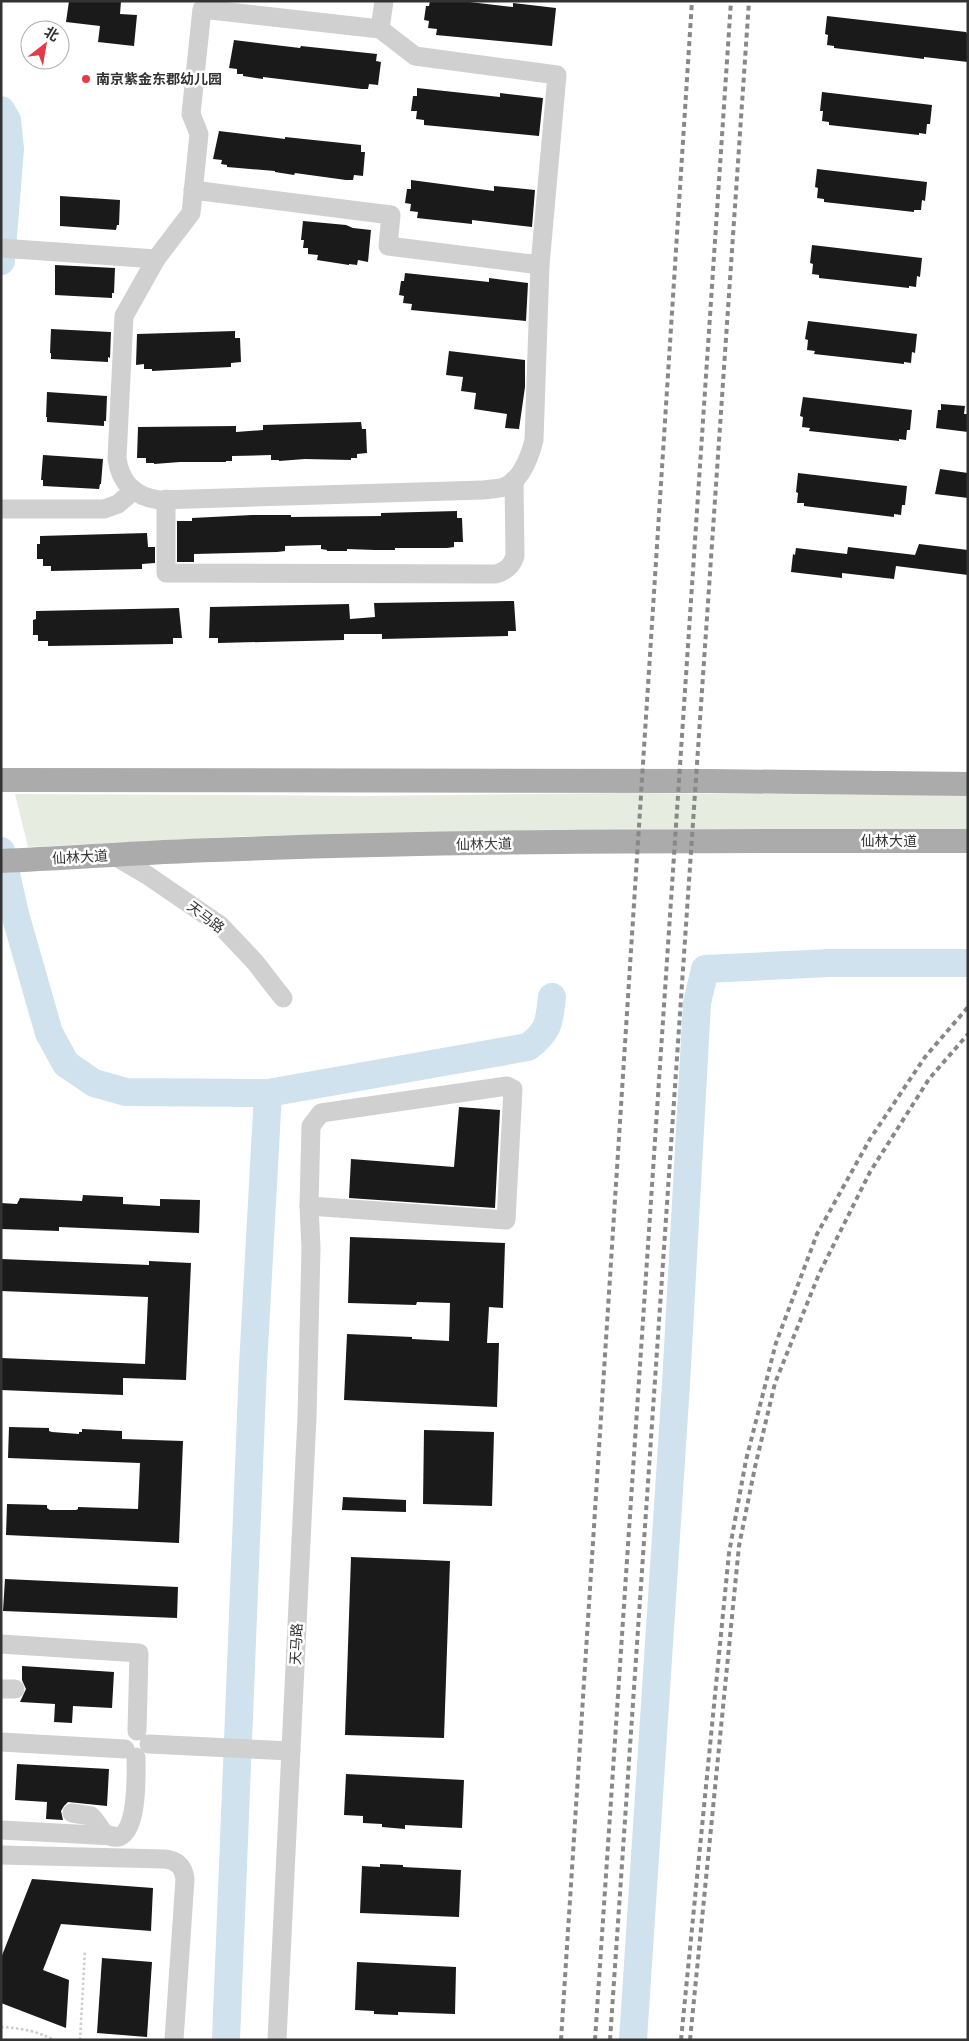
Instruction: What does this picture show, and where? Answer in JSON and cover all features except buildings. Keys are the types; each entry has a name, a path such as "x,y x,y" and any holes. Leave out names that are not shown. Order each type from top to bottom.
{"main road":[{"path":"6,780 709,781 968,784"},
{"name":"仙林大道","path":"1,861 214,850 571,842 968,841"}],"street":[{"path":"380,30 384,1"},
{"path":"202,9 380,30 414,56 556,75 540,265 534,440 528,461 514,480 505,487 483,490 166,499 150,499 133,491 121,476 117,458 124,316 156,259 190,213 200,134 190,114 202,9"},
{"path":"193,190 392,215 388,246 540,265"},
{"path":"1,248 156,259"},
{"path":"166,499 166,573 496,574 506,570 513,561 514,556 514,480"},
{"path":"8,510 104,509 118,504 133,491"},
{"name":"天马路","path":"113,856 147,875 220,925 255,962 283,998"},
{"name":"天马路","path":"277,2040 282,1751 307,1417 312,1248 309,1206 311,1126 321,1113 507,1086 513,1089 506,1220 309,1206"},
{"path":"1,1644 139,1653 133,1817 125,1832 114,1836 1,1830"},
{"path":"1,1742 211,1747 282,1751"},
{"path":"72,1813 91,1816 106,1834 114,1836"},
{"path":"1,1855 165,1859 180,1866 185,1879 174,2040"}],"path":[{"path":"80,2040 85,1950"},
{"path":"1,2028 23,2029 41,2033 54,2040"}],"shaded area":[{"path":"623,793 931,795 968,793 968,830 666,829 253,836 28,847 15,794 366,796"}],"waterway":[{"path":"1,110 7,120 10,149 1,261"},
{"path":"1,851 15,914 49,1033 66,1064 94,1083 126,1092 268,1093 528,1047 541,1036 547,1025 552,997"},
{"path":"633,2040 676,1384 697,1003 705,969 830,963 968,963"},
{"path":"226,2040 253,1366 268,1093"}],"railway":[{"path":"561,2040 692,1"},
{"path":"595,2040 731,1"},
{"path":"610,2040 749,1"},
{"path":"681,2040 729,1553 746,1460 776,1343 817,1234 870,1139 925,1057 968,1007"},
{"path":"690,2040 739,1546 775,1383 819,1274 870,1172 929,1079 968,1034"}],"place":[{"name":"南京紫金东郡幼儿园","path":"86,79"}]}
